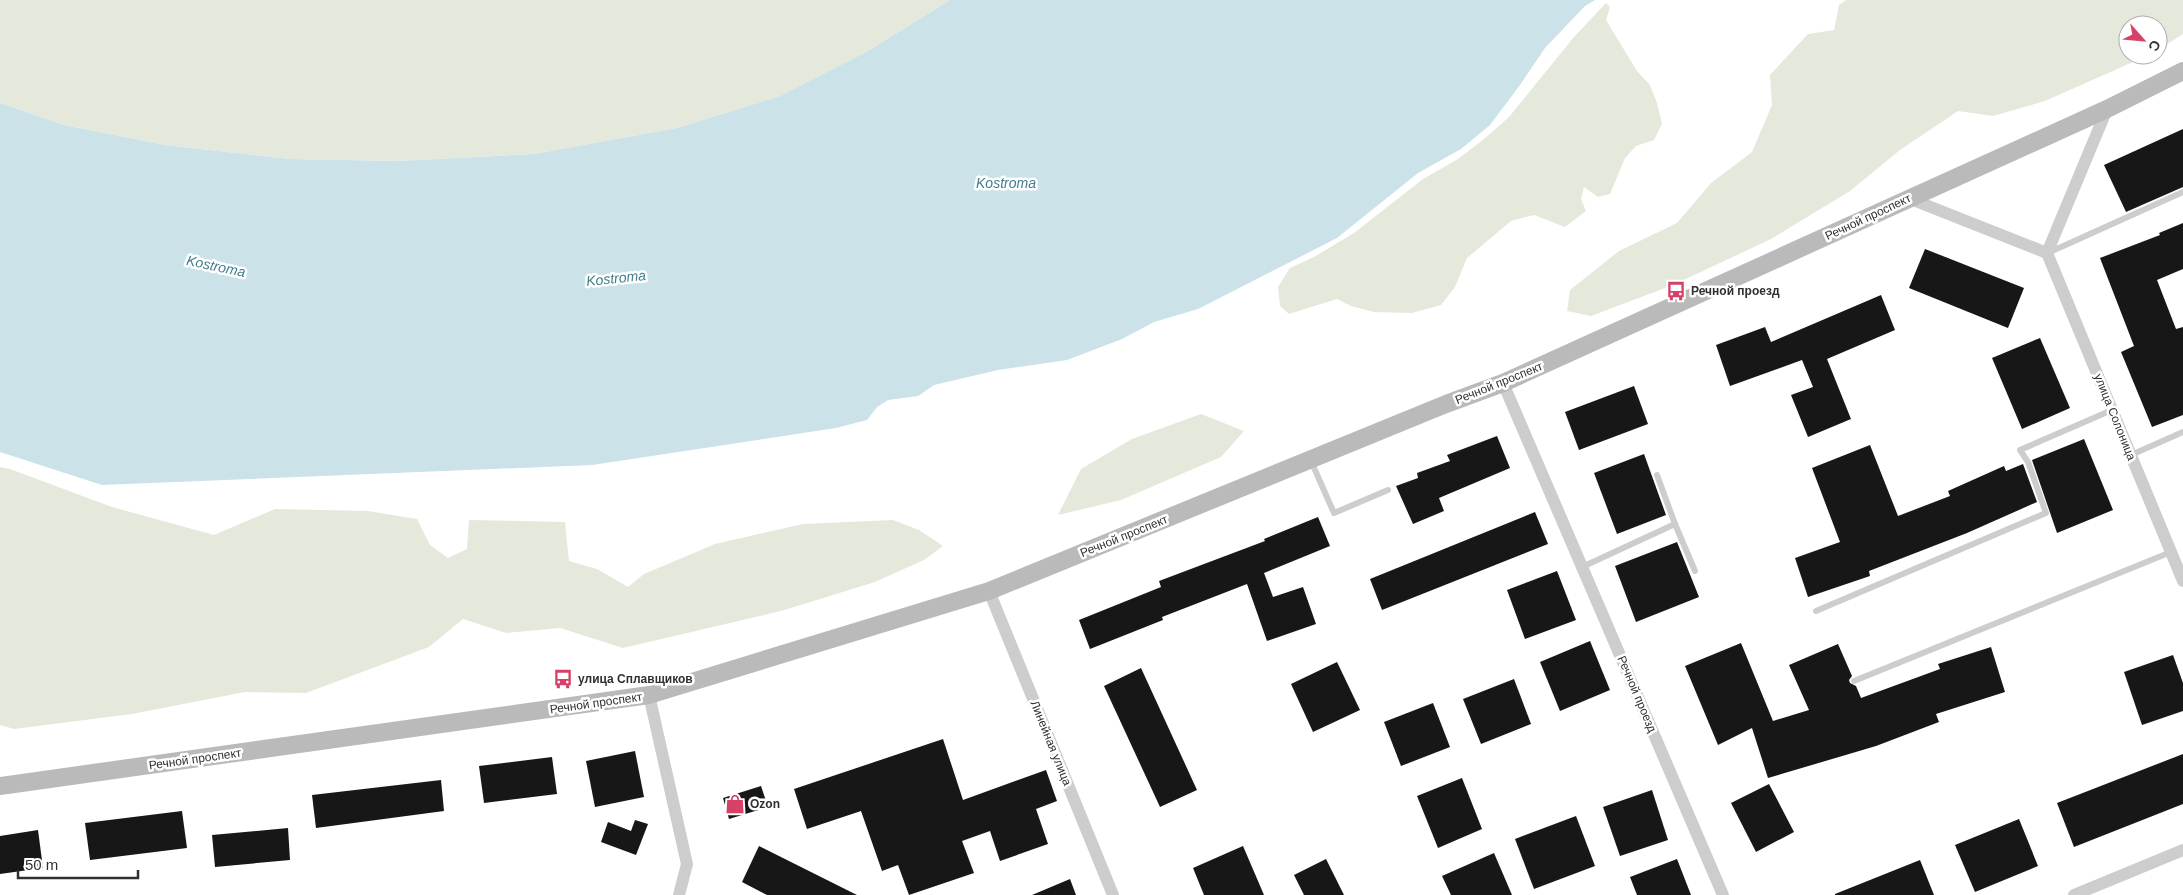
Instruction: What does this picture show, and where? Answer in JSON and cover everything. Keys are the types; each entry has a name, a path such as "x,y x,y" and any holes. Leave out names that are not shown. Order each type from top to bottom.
{"street":[{"name":"Речной проспект","path":"0,786 649,695 989,591 1311,461 1446,404 1503,383 2107,108 2183,71"},
{"path":"1908,198 2047,253 2107,108"},
{"name":"улица Солоница","path":"2047,253 2183,581"},
{"name":"Речной проезд","path":"1503,383 1723,895"},
{"name":"Линейная улица","path":"989,591 1113,895"},
{"path":"649,695 687,864 679,895"},
{"path":"2074,895 2183,850"}],"lane":[{"path":"2047,253 2183,192"},
{"path":"1816,611 2046,513 2028,462 2020,450 2112,410"},
{"path":"2131,455 2183,432"},
{"path":"1311,461 1334,513 1388,490"},
{"path":"1657,475 1695,571"},
{"path":"1582,567 1675,524"},
{"path":"1854,681 2171,552"}],"shaded area":[{"path":"0,0 950,0 868,51 780,96 677,128 534,154 398,161 289,159 165,145 64,125 0,103"},
{"path":"1846,0 2183,0 2183,34 2168,44 2168,15 2118,15 2118,65 2126,65 2045,101 1993,116 1958,111 1900,150 1850,191 1771,239 1673,285 1591,316 1567,311 1570,290 1619,251 1677,223 1711,183 1752,152 1772,105 1770,75 1808,34 1834,30 1839,5"},
{"path":"1606,3 1610,7 1606,20 1637,71 1650,85 1662,124 1654,140 1636,146 1625,158 1610,194 1598,197 1584,187 1581,199 1586,211 1565,227 1534,215 1511,221 1467,258 1455,287 1441,305 1412,313 1374,312 1351,306 1337,299 1289,314 1280,306 1278,287 1290,268 1314,257 1354,233 1423,179 1458,159 1484,139 1509,117 1574,37"},
{"path":"1201,414 1244,431 1221,457 1121,500 1058,515 1081,469 1132,439"},
{"path":"0,467 112,507 214,535 275,509 368,511 417,519 430,545 448,558 467,549 469,520 565,522 569,561 597,569 628,587 644,574 715,544 803,524 893,520 919,530 943,546 924,560 875,582 781,611 623,648 560,628 506,633 463,619 429,647 306,693 245,692 132,714 14,729 0,725"}],"water":[{"name":"Kostroma","path":"950,0 1595,0 1585,6 1545,48 1490,125 1461,149 1418,173 1337,238 1198,309 1154,322 1122,339 1067,360 998,370 934,385 918,396 888,400 877,407 867,420 836,428 592,465 102,485 0,452 0,103 64,125 165,145 289,159 398,161 534,154 677,128 780,96 868,51"}],"building":[{"path":"2183,129 2183,187 2126,212 2104,165"},
{"path":"2183,223 2183,269 2157,280 2176,329 2183,327 2183,415 2152,427 2121,352 2134,346 2100,258 2160,235 2159,233"},
{"path":"1925,249 2024,288 2008,328 1909,288"},
{"path":"1881,295 1895,330 1827,359 1851,419 1808,437 1791,395 1813,387 1802,360 1730,386 1716,345 1765,327 1771,342"},
{"path":"2040,338 2070,408 2022,429 1992,358"},
{"path":"1634,386 1648,424 1579,450 1565,412"},
{"path":"1497,436 1510,468 1439,498 1444,511 1413,524 1396,486 1418,478 1417,473 1450,461 1447,455"},
{"path":"2084,439 2113,510 2057,533 2032,460"},
{"path":"1870,445 1898,516 1950,496 1948,491 2004,466 2006,471 2023,464 2037,502 1967,533 1869,571 1870,576 1808,597 1795,558 1840,542 1812,468"},
{"path":"1644,454 1666,515 1617,534 1594,473"},
{"path":"1535,512 1548,544 1382,610 1370,579"},
{"path":"1318,517 1330,546 1264,573 1273,597 1303,587 1316,624 1267,641 1247,584 1162,617 1163,620 1090,649 1079,620 1161,587 1159,581 1265,541 1264,539"},
{"path":"1677,542 1699,597 1636,622 1615,566"},
{"path":"1557,571 1576,620 1525,639 1507,590"},
{"path":"1590,641 1610,690 1560,711 1540,662"},
{"path":"1741,643 1773,721 1809,710 1789,665 1838,644 1852,676 1849,680 1850,683 1856,686 1861,698 1940,669 1938,664 1991,647 2005,692 1936,714 1939,722 1876,746 1768,778 1752,728 1718,745 1685,666"},
{"path":"2173,655 2183,683 2183,711 2142,725 2124,672"},
{"path":"1337,662 1360,710 1313,732 1291,684"},
{"path":"1141,668 1197,790 1160,807 1104,686"},
{"path":"1514,679 1531,724 1481,744 1463,699"},
{"path":"1433,703 1450,747 1401,766 1384,722"},
{"path":"943,739 963,800 1046,770 1057,801 1036,809 1048,844 1000,861 990,831 962,841 974,873 909,895 898,865 882,871 861,811 807,829 794,789"},
{"path":"635,751 644,797 595,807 586,761"},
{"path":"2183,754 2183,804 2074,847 2057,803"},
{"path":"552,757 557,794 484,803 479,766"},
{"path":"1462,778 1482,829 1438,848 1417,796"},
{"path":"441,780 444,811 316,828 312,795"},
{"path":"1769,784 1794,832 1756,852 1731,803"},
{"path":"761,786 768,807 729,819 723,798"},
{"path":"1652,790 1668,840 1620,856 1603,807"},
{"path":"182,811 187,848 90,860 85,823"},
{"path":"1576,816 1595,866 1534,889 1515,839"},
{"path":"2019,819 2038,866 1975,892 1955,845"},
{"path":"635,820 648,824 636,855 601,842 608,822 631,831"},
{"path":"288,828 290,860 215,867 212,835"},
{"path":"38,830 43,868 0,874 0,836"},
{"path":"759,846 857,895 767,895 742,882"},
{"path":"1243,846 1264,895 1204,895 1193,868"},
{"path":"1494,853 1512,895 1451,895 1442,876"},
{"path":"1326,859 1344,895 1304,895 1294,875"},
{"path":"1677,859 1691,895 1637,895 1630,877"},
{"path":"1920,860 1934,895 1835,895 1835,894"},
{"path":"1070,879 1076,895 1032,895"}],"place":[{"name":"Речной проезд","path":"1676,291"},
{"name":"улица Сплавщиков","path":"563,679"},
{"name":"Ozon","path":"735,804"}]}
